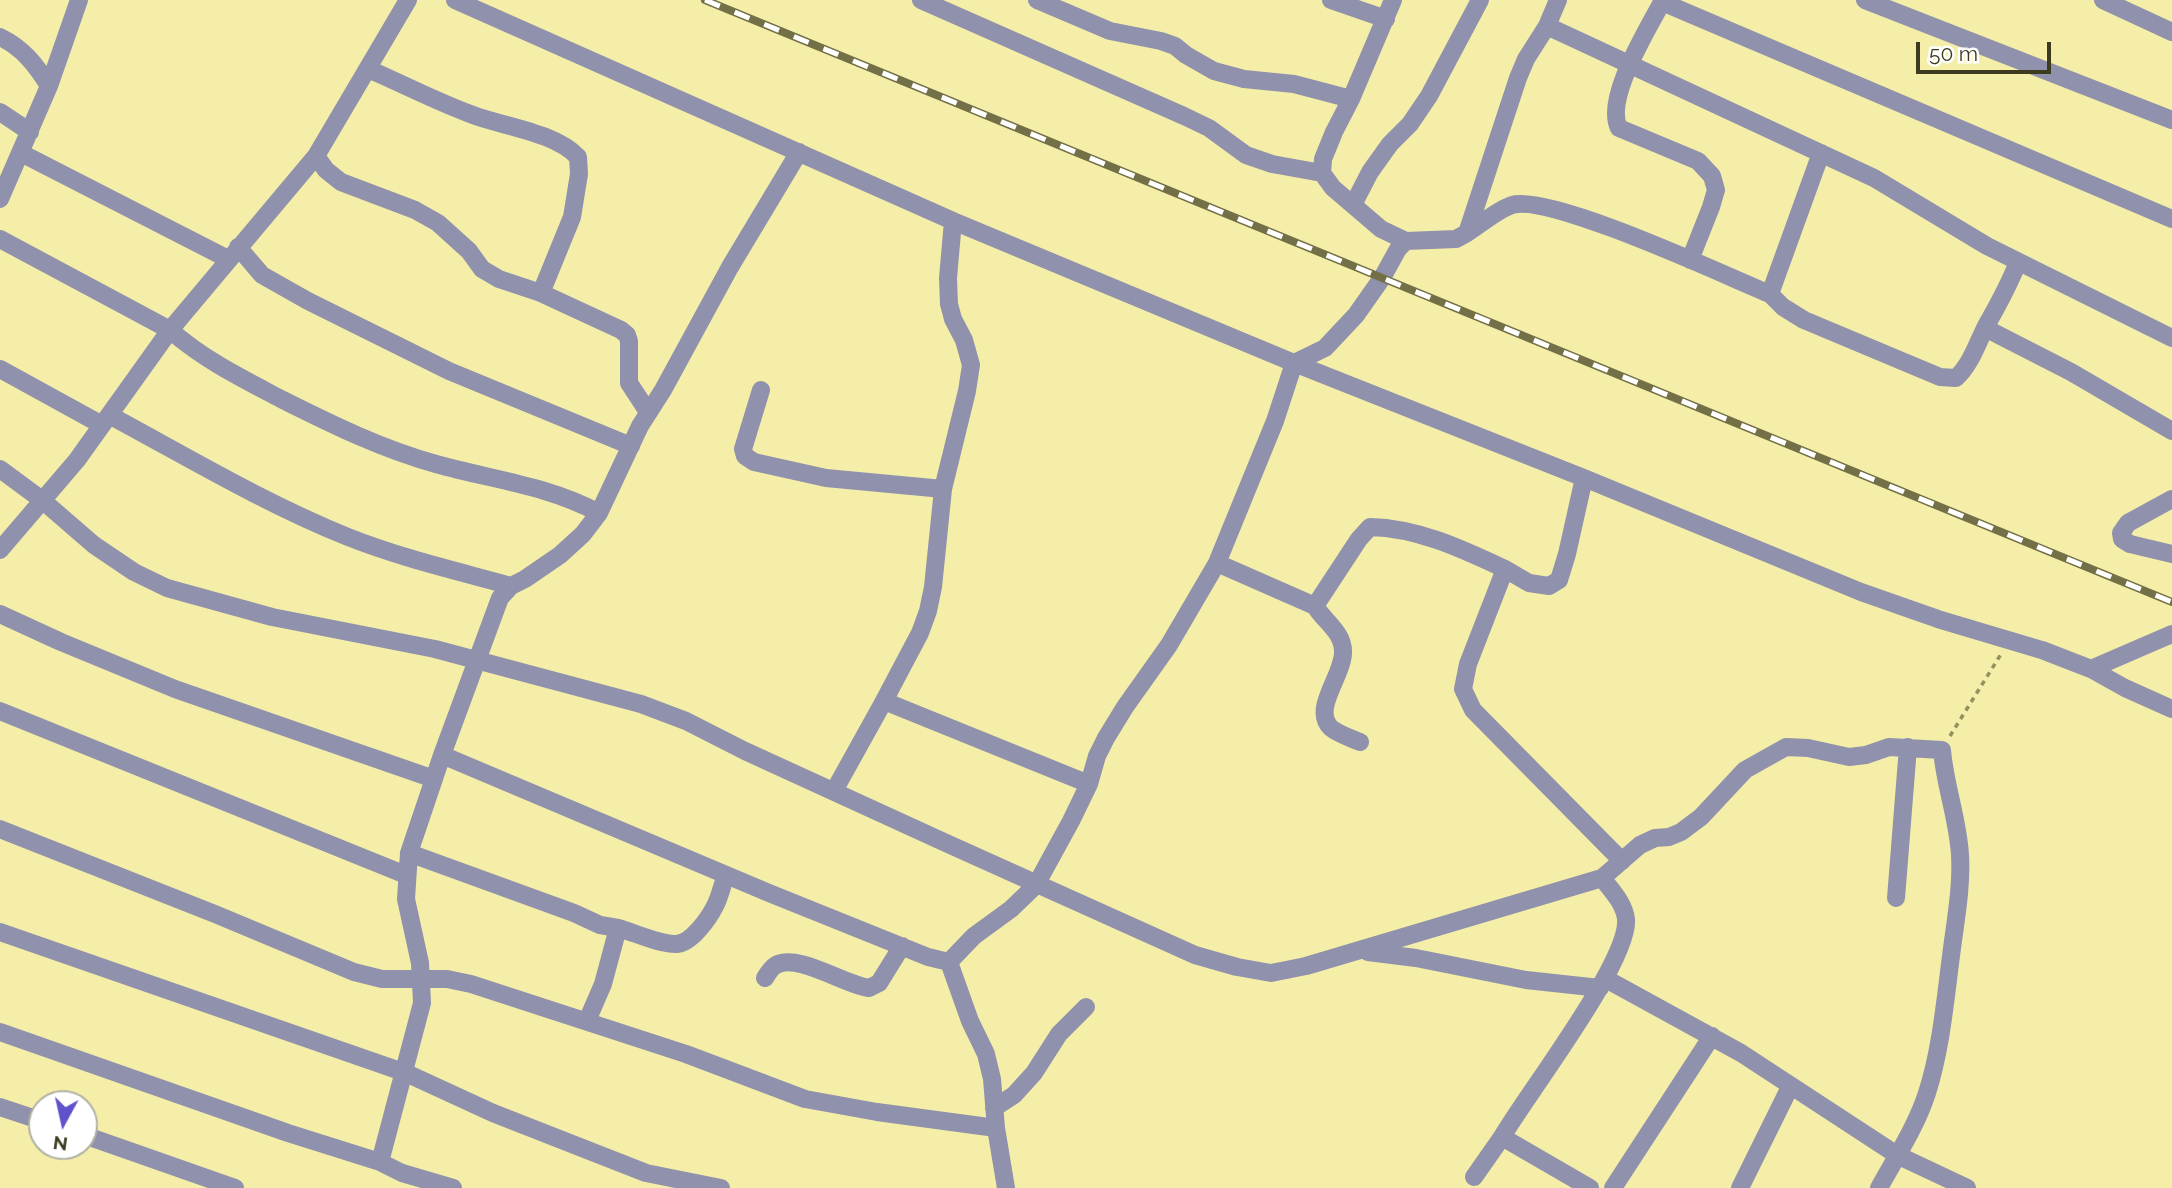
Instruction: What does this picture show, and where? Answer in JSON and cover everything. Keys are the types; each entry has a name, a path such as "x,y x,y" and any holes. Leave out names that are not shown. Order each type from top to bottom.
{"street":[{"path":"0,198 49,86 79,0"},
{"path":"0,550 78,460 170,330 316,156 408,0"},
{"path":"456,0 953,221 1294,363 1861,592 2091,668 2125,688 2172,709"},
{"path":"921,0 1184,116 1209,128 1246,155 1272,164 1322,173"},
{"path":"1037,0 1110,31 1175,46 1185,55 1214,71 1244,79 1294,84 1351,99"},
{"path":"1331,0 1386,19"},
{"path":"1393,0 1323,159 1322,173 1333,188 1381,229 1406,241 1456,239 1511,205 1527,203 1604,225 1690,260 1770,295 1804,320 1948,379 1956,378 1964,370 2008,287 2018,262"},
{"path":"1353,205 1370,172 1390,144 1410,124 1429,96 1480,0"},
{"path":"1466,233 1518,78 1558,0"},
{"path":"1865,0 2172,120"},
{"path":"2103,0 2172,32"},
{"path":"1690,260 1714,199 1716,190 1712,176 1699,161 1619,128 1615,119 1616,103 1629,65 1662,1 2172,219"},
{"path":"1547,26 1874,178 1987,247 2172,338"},
{"path":"0,37 15,44 25,53 49,86"},
{"path":"368,68 474,116 565,146 579,157 572,217 541,293"},
{"path":"0,112 30,132"},
{"path":"380,1162 422,1003 422,978 406,900 409,853 500,598 511,586 560,555 583,534 599,513 648,412 799,152"},
{"path":"21,153 233,253 262,275 308,301 449,371 631,446"},
{"path":"1770,295 1821,153"},
{"path":"316,156 341,182 404,205 438,223 469,251 482,269 499,279 541,293 612,324 627,335 629,383 648,412"},
{"path":"834,791 920,633 928,611 943,489 971,365 949,304 948,278 953,221"},
{"path":"0,239 170,330 192,349 231,373 354,436 439,465 545,489 599,513"},
{"path":"949,962 974,936 1012,909 1037,885 1088,784 1106,738 1169,645 1217,563 1275,421 1294,363 1325,348 1356,315 1398,249 1406,241"},
{"path":"1985,328 2071,372 2172,431"},
{"path":"0,369 290,511 347,536 383,550 511,586"},
{"path":"761,390 743,449 745,456 754,462 826,478 943,489"},
{"path":"0,469 42,500 94,545 134,572 167,588 272,617 435,649 666,712 1037,885 1195,955 1271,973 1360,951 1602,878 1640,845 1655,838 1669,837 1681,832 1701,817 1745,770 1786,747 1808,748 1849,757 1866,755 1889,747 1942,750 1944,778 1955,815 1960,854 1956,916 1940,1038 1927,1093 1913,1128 1879,1188"},
{"path":"1315,606 1359,539 1370,527 1393,528 1451,544 1529,583 1549,586 1559,580 1584,478"},
{"path":"2172,499 2128,523 2121,533 2122,539 2130,544 2172,554"},
{"path":"1217,563 1315,606 1340,637 1344,650 1341,667 1323,711 1325,720 1332,729 1360,742"},
{"path":"1505,569 1468,664 1463,689 1473,710 1622,861"},
{"path":"0,614 176,689 434,779"},
{"path":"2091,668 2172,634"},
{"path":"884,701 1088,784"},
{"path":"0,711 406,875"},
{"path":"1896,898 1908,747"},
{"path":"442,755 726,875 902,946 949,962"},
{"path":"0,829 354,972 383,979 447,979 471,984 686,1054 805,1099 996,1128"},
{"path":"409,853 600,925 675,944 682,943 703,924 715,906 726,875"},
{"path":"1474,1177 1603,983 1627,922 1623,906 1602,878"},
{"path":"587,1021 603,984 618,928"},
{"path":"0,932 405,1073 493,1113 646,1173 720,1188"},
{"path":"765,978 774,966 793,962 863,987 874,987 902,946"},
{"path":"1360,951 1416,958 1526,980 1603,983 1712,1036 1897,1155 1967,1188"},
{"path":"949,962 970,1021 986,1054 992,1079 996,1128 1006,1188"},
{"path":"994,1108 1014,1095 1034,1073 1059,1034 1086,1007"},
{"path":"0,1032 288,1133 380,1162 403,1181 453,1188"},
{"path":"1613,1188 1712,1036"},
{"path":"1740,1188 1790,1087"},
{"path":"0,1107 28,1116"},
{"path":"1502,1137 1590,1188"},
{"path":"98,1140 235,1188"}],"path":[{"path":"1942,750 2010,640"}],"railway":[{"path":"705,0 2172,602"}]}
